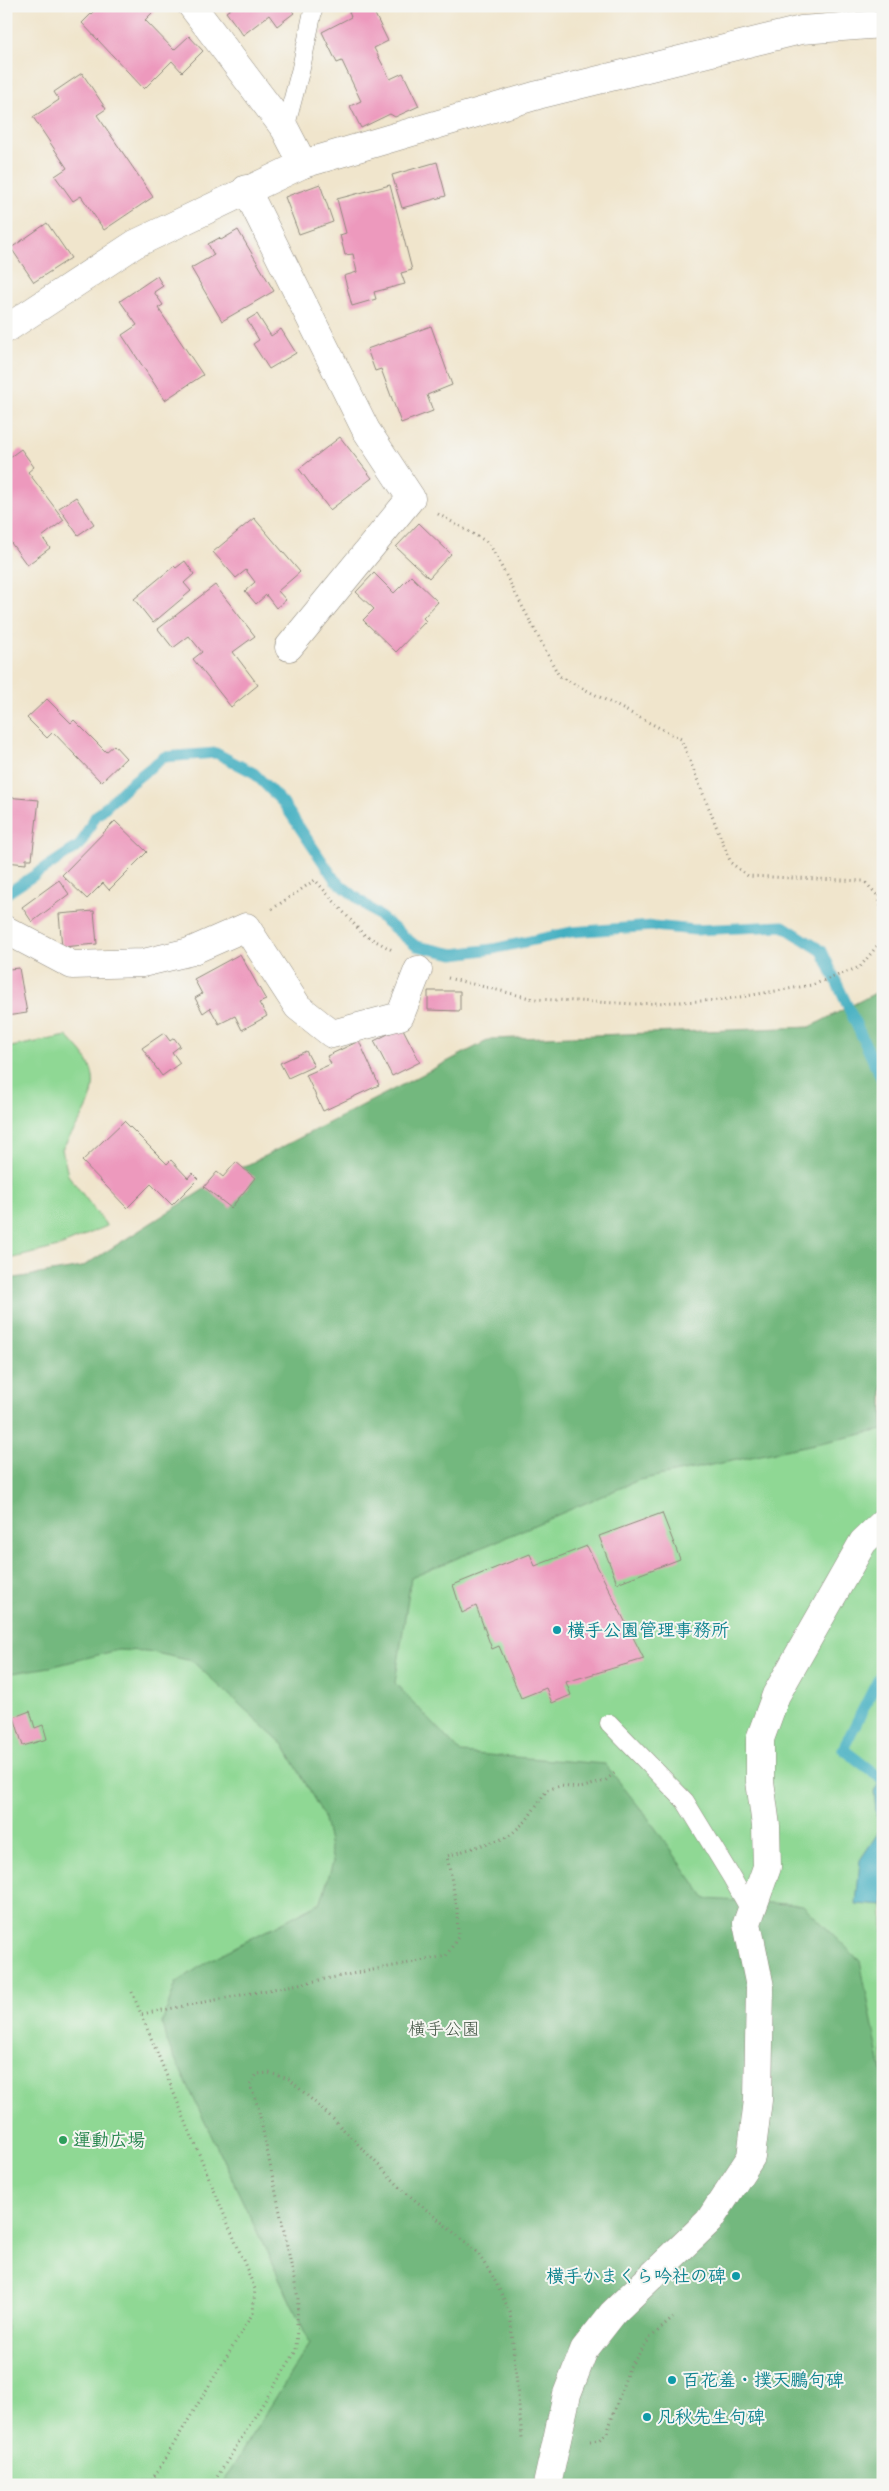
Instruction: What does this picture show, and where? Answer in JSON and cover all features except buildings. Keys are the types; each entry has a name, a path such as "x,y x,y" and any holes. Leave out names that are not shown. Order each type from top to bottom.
{"street":[{"path":"192,6 284,129 303,164"},
{"path":"6,329 135,244 246,189 303,164 538,95 801,30 883,24"},
{"path":"246,189 366,430 410,498 289,647"},
{"path":"6,930 72,965 143,963 188,952 246,926 298,1007 332,1034 400,1016 431,974"},
{"path":"547,2485 567,2394 584,2350 613,2313 708,2221 751,2157 758,2100 760,1987 747,1923 767,1867 766,1826 760,1781 760,1739 781,1686 863,1542 883,1523"}],"lane":[{"path":"284,129 301,68 314,6"},
{"path":"609,1722 684,1801 751,1912"}],"path":[{"path":"410,498 489,543 559,676 681,739 731,863 748,876 864,881 879,897 883,921"},
{"path":"246,926 315,880 363,934 395,952"},
{"path":"879,897 883,892"},
{"path":"431,974 534,999 634,1004 722,1000 812,985 860,967 881,941 883,926"},
{"path":"142,2014 446,1956 458,1937 458,1908 447,1856 508,1837 526,1822 547,1790 560,1786 580,1788 605,1781 639,1753"},
{"path":"132,1992 255,2289 253,2313 149,2485"},
{"path":"212,2485 296,2351 298,2298 258,2107 250,2085 257,2074 269,2073 289,2079 332,2118 404,2191 476,2251 492,2275 510,2312 523,2447"},
{"path":"590,2441 599,2440 607,2432 629,2368 650,2338 673,2318"}],"green space":[{"name":"横手公園","path":"883,989 883,1430 639,1480 411,1578 395,1683 461,1753 605,1764 648,1818 706,1899 803,1905 860,1961 883,2077 883,2485 221,2485 310,2343 166,2040 162,2023 176,1983 208,1961 321,1902 333,1862 323,1815 284,1745 192,1661 147,1651 118,1650 50,1667 6,1674 6,1276 15,1278 82,1267 220,1179 491,1039 810,1027"},
{"path":"67,1036 87,1060 93,1075 93,1086 87,1108 62,1149 68,1175 107,1226 58,1247 6,1260 6,1048"},
{"name":"横手公園","path":"883,1219 883,2485 6,2485 6,1624"}],"water":[{"path":"883,1777 883,1906 856,1904 860,1860 878,1833 874,1791"}],"waterway":[{"path":"6,894 80,845 95,817 131,783 164,757 216,753 254,773 283,803 335,880 416,946 454,954 493,949 571,932 653,926 695,930 783,926 822,951 883,1082"},
{"path":"883,1670 843,1749 883,1780"}],"place":[{"name":"横手公園管理事務所","path":"557,1630"},
{"name":"運動広場","path":"63,2140"},
{"name":"横手かまくら吟社の碑","path":"736,2276"},
{"name":"百花羞・撲天鵬句碑","path":"672,2380"},
{"name":"凡秋先生句碑","path":"647,2417"}]}
